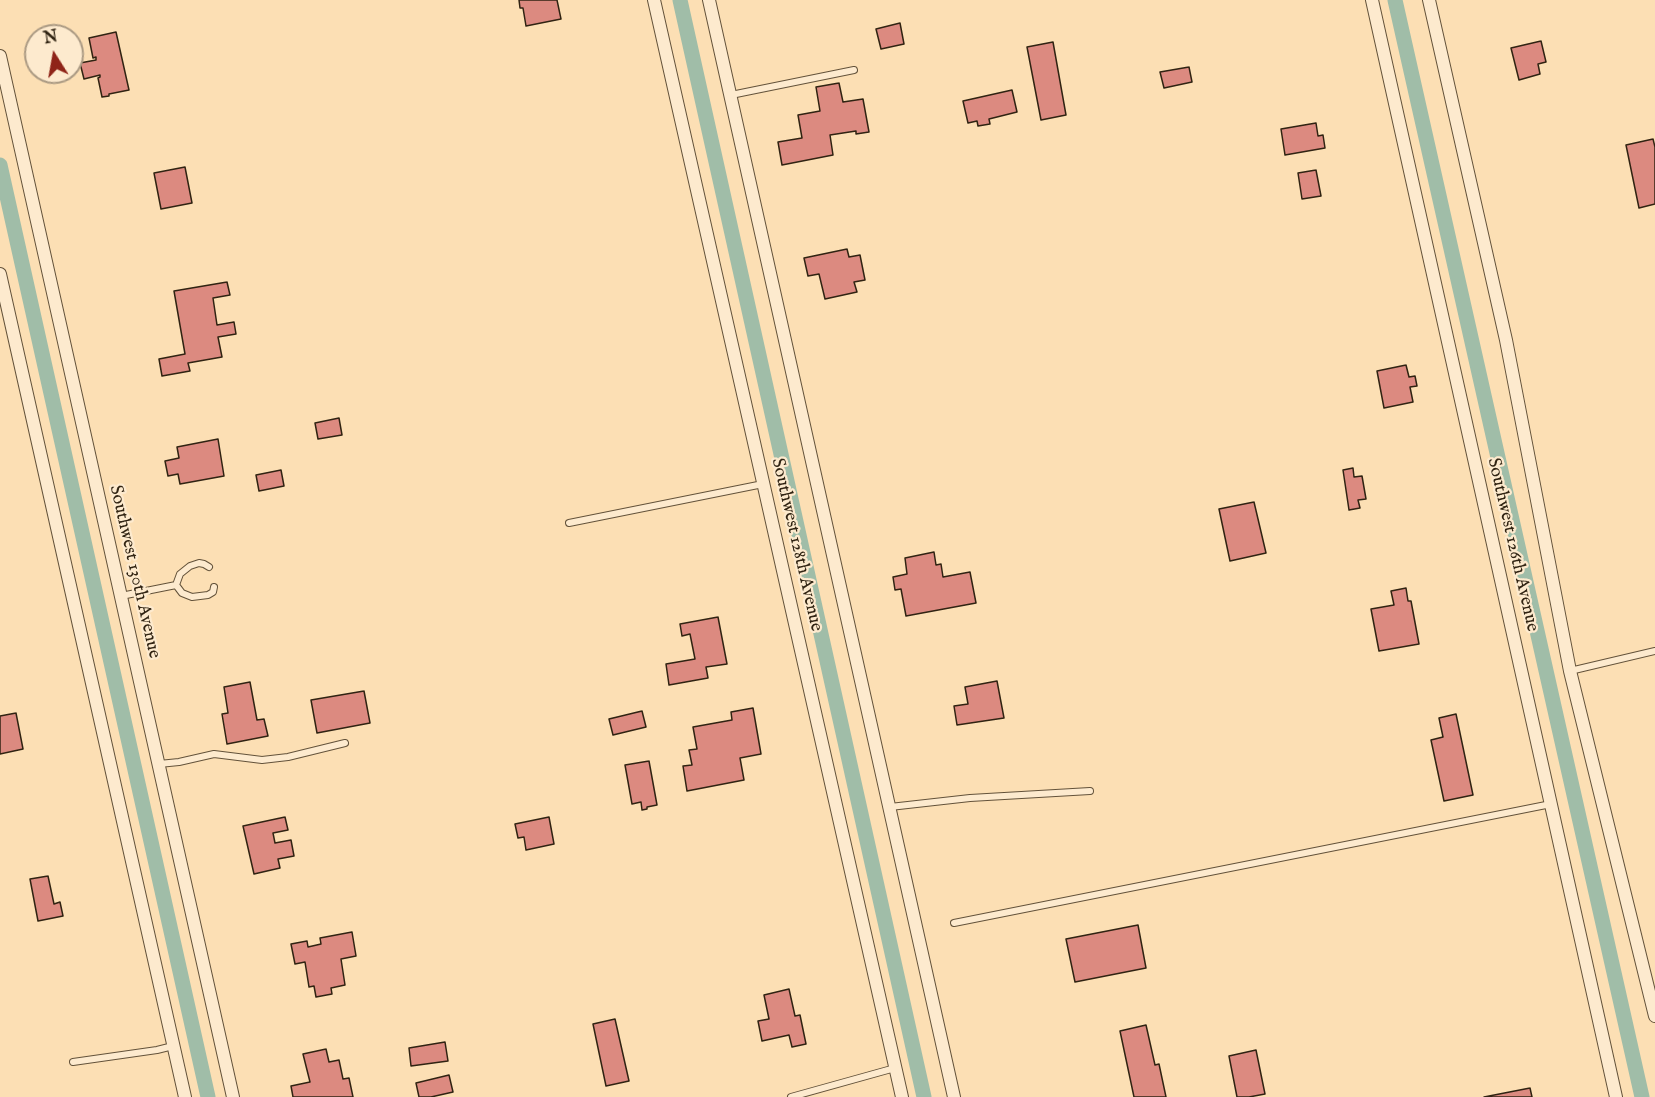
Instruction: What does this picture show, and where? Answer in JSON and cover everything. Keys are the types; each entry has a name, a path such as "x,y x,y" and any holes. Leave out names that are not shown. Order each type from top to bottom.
{"street":[{"name":"Southwest 128th Avenue","path":"654,0 902,1097"},
{"name":"Southwest 128th Avenue","path":"709,0 954,1097"},
{"name":"Southwest 126th Avenue","path":"1372,0 1616,1097"},
{"name":"Southwest 126th Avenue","path":"1429,0 1506,340 1570,671 1655,1016"},
{"name":"Southwest 130th Avenue","path":"0,56 233,1097"},
{"path":"0,274 185,1097"}],"lane":[{"path":"730,95 854,70"},
{"path":"569,523 763,484"},
{"path":"176,585 180,574 190,566 199,563 209,567"},
{"path":"121,596 176,585"},
{"path":"176,585 182,593 192,597 208,595 213,592 214,587"},
{"path":"1570,671 1655,651"},
{"path":"159,764 214,754 271,759 345,743"},
{"path":"889,807 970,798 1090,791"},
{"path":"954,923 1551,804"},
{"path":"73,1062 174,1046"},
{"path":"791,1097 895,1068"}],"building":[{"path":"519,0 557,0 561,19 526,26"},
{"path":"900,23 904,44 881,49 876,29"},
{"path":"116,32 129,90 102,97 98,78 100,75 84,79 84,62 96,60 96,57 93,58 89,38"},
{"path":"1541,41 1546,62 1538,64 1540,74 1519,80 1511,48"},
{"path":"1053,42 1066,115 1041,120 1027,47"},
{"path":"1189,67 1192,82 1164,88 1160,72"},
{"path":"839,83 843,102 863,99 869,132 856,134 856,131 830,135 833,155 782,165 778,142 802,138 798,115 820,111 816,87"},
{"path":"1012,90 1017,112 989,119 990,124 978,126 977,121 968,123 963,101"},
{"path":"1316,123 1318,136 1323,135 1325,148 1285,155 1281,129"},
{"path":"1653,139 1655,204 1639,208 1626,145"},
{"path":"185,167 192,203 161,209 154,173"},
{"path":"1316,170 1321,196 1302,199 1298,173"},
{"path":"847,249 849,257 860,255 865,280 854,282 857,292 825,299 819,274 808,276 804,258"},
{"path":"227,282 230,295 213,298 217,325 234,322 236,334 218,337 222,357 188,363 190,371 162,376 159,359 185,354 174,291"},
{"path":"1406,365 1409,377 1415,376 1417,386 1410,387 1413,402 1384,408 1377,371"},
{"path":"339,418 342,435 318,439 315,423"},
{"path":"218,439 224,476 180,484 178,474 168,476 165,461 179,458 177,447"},
{"path":"1353,468 1354,477 1362,476 1366,499 1358,500 1360,508 1349,510 1343,470"},
{"path":"281,470 284,486 259,491 256,475"},
{"path":"1254,502 1266,553 1230,561 1219,509"},
{"path":"934,552 936,565 941,564 943,577 970,572 976,603 906,616 901,589 895,590 893,577 907,574 905,558"},
{"path":"1406,588 1408,601 1411,601 1419,644 1379,651 1371,609 1394,605 1391,591"},
{"path":"718,617 727,664 706,667 708,678 669,685 666,664 695,659 690,634 682,636 680,624"},
{"path":"997,681 1004,718 957,725 954,706 968,704 965,687"},
{"path":"250,682 257,720 264,719 268,736 227,744 222,714 228,713 224,687"},
{"path":"364,691 370,723 317,733 311,700"},
{"path":"753,708 761,754 740,758 744,780 687,791 683,766 692,765 689,750 697,749 693,727 732,720 731,712"},
{"path":"642,711 646,727 613,735 609,719"},
{"path":"16,713 23,749 0,754 0,716"},
{"path":"1456,714 1473,795 1444,801 1431,740 1443,737 1439,718"},
{"path":"649,761 657,805 642,810 641,802 632,804 625,765"},
{"path":"285,817 288,830 273,833 275,843 291,840 294,856 278,859 280,868 254,874 243,826"},
{"path":"549,817 554,844 526,850 524,837 518,838 515,824"},
{"path":"48,876 54,904 60,902 63,916 38,921 30,879"},
{"path":"1138,925 1146,968 1075,982 1066,939"},
{"path":"352,932 356,956 341,959 345,985 331,988 332,994 316,997 314,986 309,987 305,962 295,964 291,944 307,941 308,947 321,944 320,938"},
{"path":"789,989 795,1016 800,1015 806,1044 792,1047 789,1035 762,1041 758,1021 769,1019 764,995"},
{"path":"615,1019 629,1081 606,1086 593,1024"},
{"path":"1146,1025 1155,1065 1159,1064 1166,1097 1134,1097 1120,1031"},
{"path":"445,1042 448,1061 411,1066 409,1048"},
{"path":"326,1049 329,1062 339,1060 343,1079 349,1078 353,1097 293,1097 291,1086 310,1082 303,1054"},
{"path":"1256,1050 1265,1094 1237,1097 1229,1056"},
{"path":"449,1075 453,1092 419,1097 416,1083"},
{"path":"1530,1088 1532,1097 1484,1097"}],"waterway":[{"path":"680,0 924,1097"},
{"path":"1395,0 1642,1097"},
{"path":"0,165 208,1097"}]}
